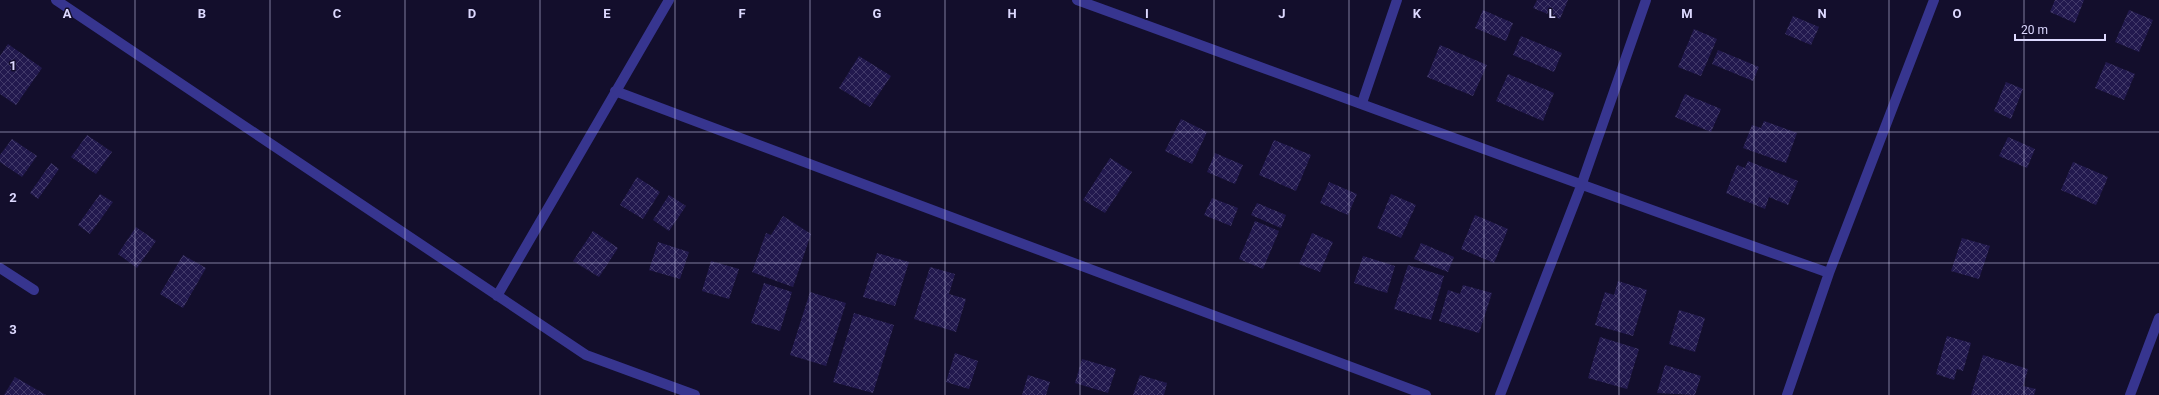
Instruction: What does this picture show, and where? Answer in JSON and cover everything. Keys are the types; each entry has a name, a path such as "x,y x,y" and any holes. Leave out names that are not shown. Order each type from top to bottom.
{"street":[{"path":"56,0 586,355 695,395"},
{"path":"497,296 669,0"},
{"path":"1077,0 1362,103 1581,186 1829,274"},
{"path":"1362,103 1396,0"},
{"path":"1500,395 1581,186 1646,0"},
{"path":"1787,395 1829,274 1934,0"},
{"path":"615,91 1426,395"},
{"path":"0,268 34,290"},
{"path":"2130,395 2159,318"}],"building":[{"path":"1537,0 1568,0 1560,19 1533,8"},
{"path":"2055,0 2084,0 2075,23 2050,12"},
{"path":"1483,10 1513,23 1506,41 1475,28"},
{"path":"2129,10 2153,20 2139,52 2115,42"},
{"path":"1793,16 1819,27 1811,45 1785,34"},
{"path":"1694,29 1717,39 1701,76 1678,67"},
{"path":"1521,36 1562,53 1554,72 1513,55"},
{"path":"8,44 42,68 16,105 0,94 0,56"},
{"path":"1440,45 1487,65 1473,96 1427,77"},
{"path":"1718,50 1759,67 1753,81 1712,64"},
{"path":"859,56 891,76 870,107 839,88"},
{"path":"2106,62 2135,74 2124,100 2095,88"},
{"path":"1508,74 1554,93 1543,121 1496,101"},
{"path":"2006,82 2023,89 2011,119 1994,111"},
{"path":"1685,94 1721,109 1711,132 1675,117"},
{"path":"1181,119 1207,132 1192,164 1165,151"},
{"path":"1764,121 1797,133 1786,163 1743,148 1752,125 1761,128"},
{"path":"87,135 112,152 96,174 71,157"},
{"path":"2008,137 2035,149 2027,168 1999,156"},
{"path":"12,139 37,156 22,177 0,162 0,155"},
{"path":"1274,140 1311,155 1296,191 1259,175"},
{"path":"1215,153 1243,165 1235,184 1207,172"},
{"path":"1110,158 1132,172 1105,213 1083,200"},
{"path":"1748,161 1798,181 1788,205 1769,197 1765,209 1726,193 1737,165 1745,168"},
{"path":"2073,162 2108,177 2096,205 2061,190"},
{"path":"51,163 59,169 38,199 30,193"},
{"path":"637,177 660,192 643,219 620,205"},
{"path":"1329,182 1357,194 1348,215 1320,203"},
{"path":"100,194 113,202 90,234 78,225"},
{"path":"1391,194 1416,205 1401,238 1377,228"},
{"path":"669,195 686,206 669,231 653,220"},
{"path":"1212,198 1238,208 1231,226 1204,215"},
{"path":"1257,203 1286,215 1281,228 1251,215"},
{"path":"1475,215 1508,229 1494,263 1461,249"},
{"path":"783,216 811,234 793,287 752,272 766,233 771,235"},
{"path":"1255,221 1279,231 1263,269 1239,259"},
{"path":"136,227 156,241 137,268 118,254"},
{"path":"593,231 618,248 599,277 573,261"},
{"path":"1312,233 1333,242 1320,272 1299,264"},
{"path":"1962,238 1990,246 1979,279 1951,271"},
{"path":"658,242 689,252 680,279 649,270"},
{"path":"1421,243 1454,257 1448,272 1414,259"},
{"path":"877,253 909,262 895,306 863,297"},
{"path":"183,255 206,268 183,308 160,294"},
{"path":"1363,256 1395,266 1387,293 1354,283"},
{"path":"711,261 739,269 729,299 702,291"},
{"path":"1408,265 1444,276 1431,320 1394,309"},
{"path":"930,267 955,274 949,294 966,299 956,332 914,319"},
{"path":"1618,281 1647,290 1633,336 1595,325 1605,292 1614,295"},
{"path":"764,283 792,292 780,331 751,323"},
{"path":"1463,285 1492,293 1479,333 1439,321 1448,290 1460,294"},
{"path":"810,292 846,303 826,366 790,355"},
{"path":"1679,310 1705,318 1695,352 1669,344"},
{"path":"854,313 894,325 873,393 833,382"},
{"path":"1947,336 1971,343 1963,371 1957,369 1954,380 1936,374"},
{"path":"1600,337 1639,349 1627,389 1588,378"},
{"path":"955,353 978,361 969,389 946,382"},
{"path":"1983,355 2028,369 2023,386 2036,389 2034,395 1971,395"},
{"path":"1082,359 1116,369 1108,393 1075,383"},
{"path":"1665,365 1701,376 1695,395 1657,393"},
{"path":"1028,375 1050,382 1046,395 1022,395"},
{"path":"1140,375 1167,383 1164,395 1133,395"},
{"path":"15,377 46,395 4,395"}]}
